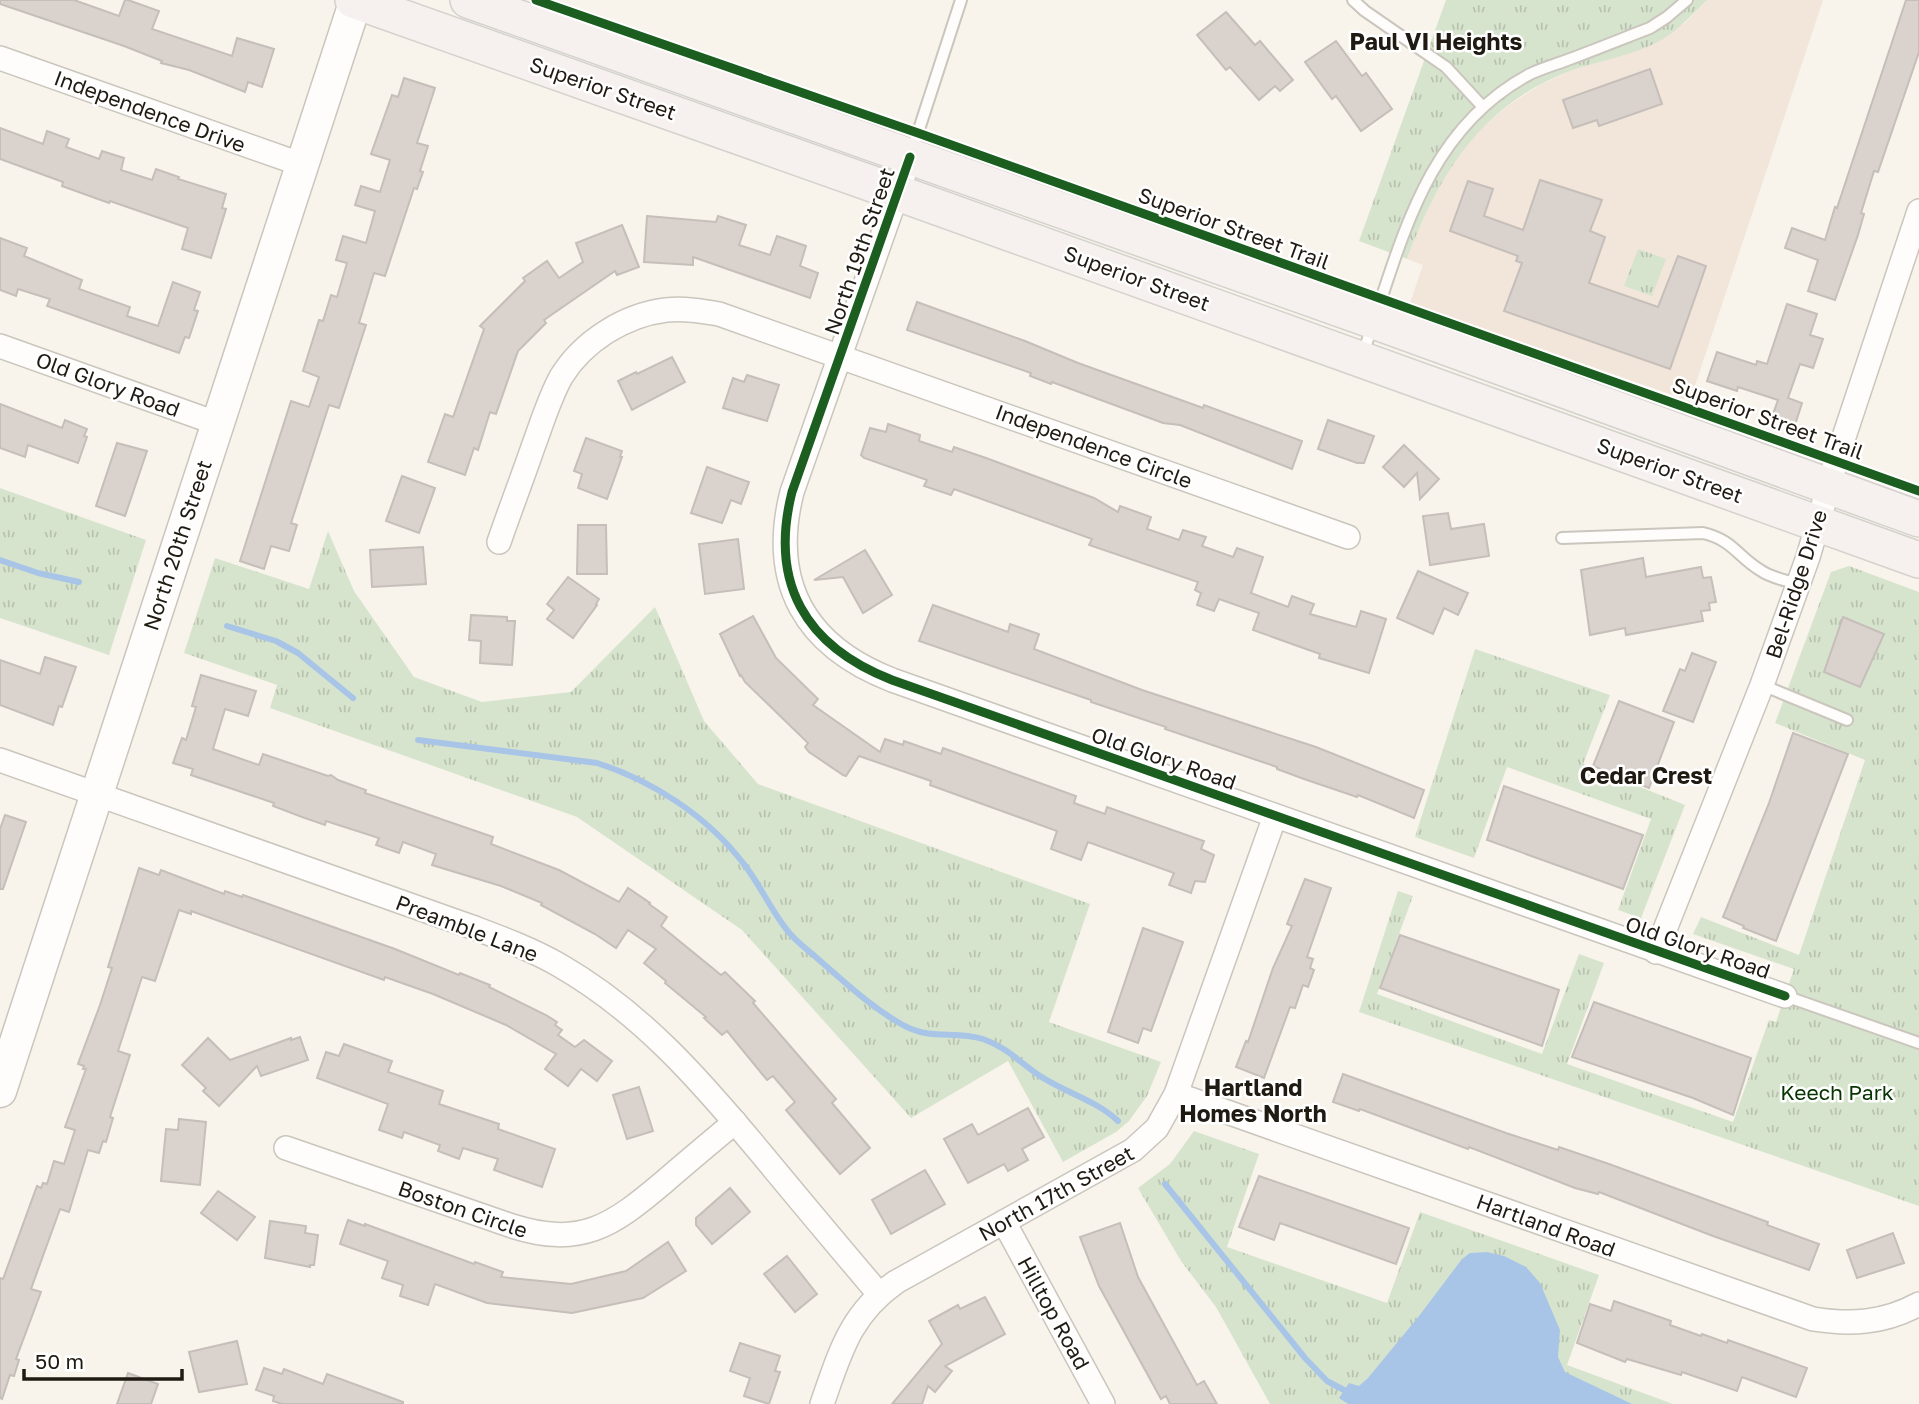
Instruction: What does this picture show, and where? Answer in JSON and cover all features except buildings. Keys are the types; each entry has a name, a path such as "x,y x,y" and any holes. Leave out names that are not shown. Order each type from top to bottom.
{"main road":[{"name":"Superior Street","path":"355,0 1919,560"},
{"name":"Superior Street","path":"468,0 1374,321 1919,519"}],"street":[{"name":"North 20th Street","path":"0,1091 7,1046 98,794 355,0"},
{"name":"Independence Drive","path":"0,58 300,164"},
{"name":"North 19th Street","path":"840,356 910,158"},
{"name":"Bel-Ridge Drive","path":"1656,952 1762,685 1798,583 1919,211"},
{"name":"Independence Circle","path":"499,542 546,411 561,379 575,358 594,340 616,327 640,316 666,310 719,314 1348,537"},
{"name":"Old Glory Road","path":"0,346 216,423"},
{"name":"Old Glory Road","path":"840,356 792,492 785,519 784,546 796,597 808,620 825,640 845,657 892,680 1785,996"},
{"name":"Preamble Lane","path":"0,760 472,927 515,943 559,965 602,993 648,1030 691,1071 879,1294"},
{"name":"North 17th Street","path":"822,1404 849,1332 879,1294 895,1282 1133,1150 1157,1128 1176,1094 1275,816"},
{"name":"Hartland Road","path":"1176,1094 1813,1319 1840,1323 1866,1322 1893,1316 1919,1304"},
{"name":"Boston Circle","path":"286,1148 521,1229 548,1235 567,1235 616,1220 735,1122"},
{"name":"Hilltop Road","path":"1004,1222 1103,1404"}],"lane":[{"name":"North 19th Street","path":"910,158 961,0"},
{"path":"1353,0 1446,67 1483,107"},
{"path":"1361,359 1402,237 1433,167 1456,136 1483,107 1532,73 1650,28 1667,18 1687,0"},
{"path":"1562,538 1703,533 1720,537 1758,570 1798,583"},
{"path":"1762,685 1847,720"},
{"path":"1785,996 1919,1043"}],"shaded area":[{"path":"1707,0 1823,0 1690,401 1410,303 1423,265 1407,259 1417,233 1434,195 1454,161 1477,132 1506,107 1540,85 1570,71 1632,51 1685,23"}],"green space":[{"path":"1446,0 1707,0 1681,26 1654,44 1573,70 1541,84 1513,101 1468,145 1450,170 1434,198 1407,259 1359,241"},
{"path":"1638,249 1666,259 1652,296 1624,286"},
{"path":"0,488 146,540 109,655 0,618"},
{"path":"328,531 354,591 414,677 482,702 571,692 655,607 704,721 758,784 1090,904 1049,1022 1161,1062 1147,1096 1129,1121 1116,1132 1063,1162 1008,1061 911,1118 742,930 577,817 270,708 277,685 184,653 215,558 309,589"},
{"name":"Keech Park","path":"1849,566 1919,592 1919,1206 1359,1012 1398,891 1413,896 1377,994 1542,1054 1579,954 1604,963 1567,1064 1733,1122 1769,1020 1776,1022 1794,969 1693,934 1701,917 1799,955 1865,760 1775,723 1831,572"},
{"path":"1475,649 1610,695 1583,764 1685,805 1641,918 1618,910 1651,819 1507,767 1474,858 1415,837"},
{"path":"1194,1131 1259,1154 1227,1247 1387,1303 1420,1212 1599,1275 1567,1365 1673,1404 1270,1404 1216,1307 1181,1261 1138,1188 1170,1164"}],"water":[{"path":"1487,1252 1504,1256 1526,1267 1540,1283 1560,1330 1558,1357 1565,1372 1632,1404 1348,1404 1339,1398 1349,1383 1359,1386 1368,1378 1462,1259 1470,1253"}],"waterway":[{"path":"0,560 38,573 79,582"},
{"path":"227,626 276,641 298,653 353,698"},
{"path":"418,740 597,763 658,790 696,815 713,830 749,871 790,934 876,1007 919,1032 971,1036 991,1042 1040,1076 1100,1108 1118,1121"},
{"path":"1165,1184 1305,1358 1327,1381 1344,1390"}],"cycle path":[{"name":"Superior Street Trail","path":"536,0 918,133 1919,491"},
{"path":"910,157 792,492 786,525 786,555 791,583 801,607 816,630 836,649 862,666 892,680 1785,996"}],"district":[{"name":"Paul VI Heights","path":"1436,41"},
{"name":"Cedar Crest","path":"1646,775"},
{"name":"Hartland Homes North","path":"1253,1100"}]}
